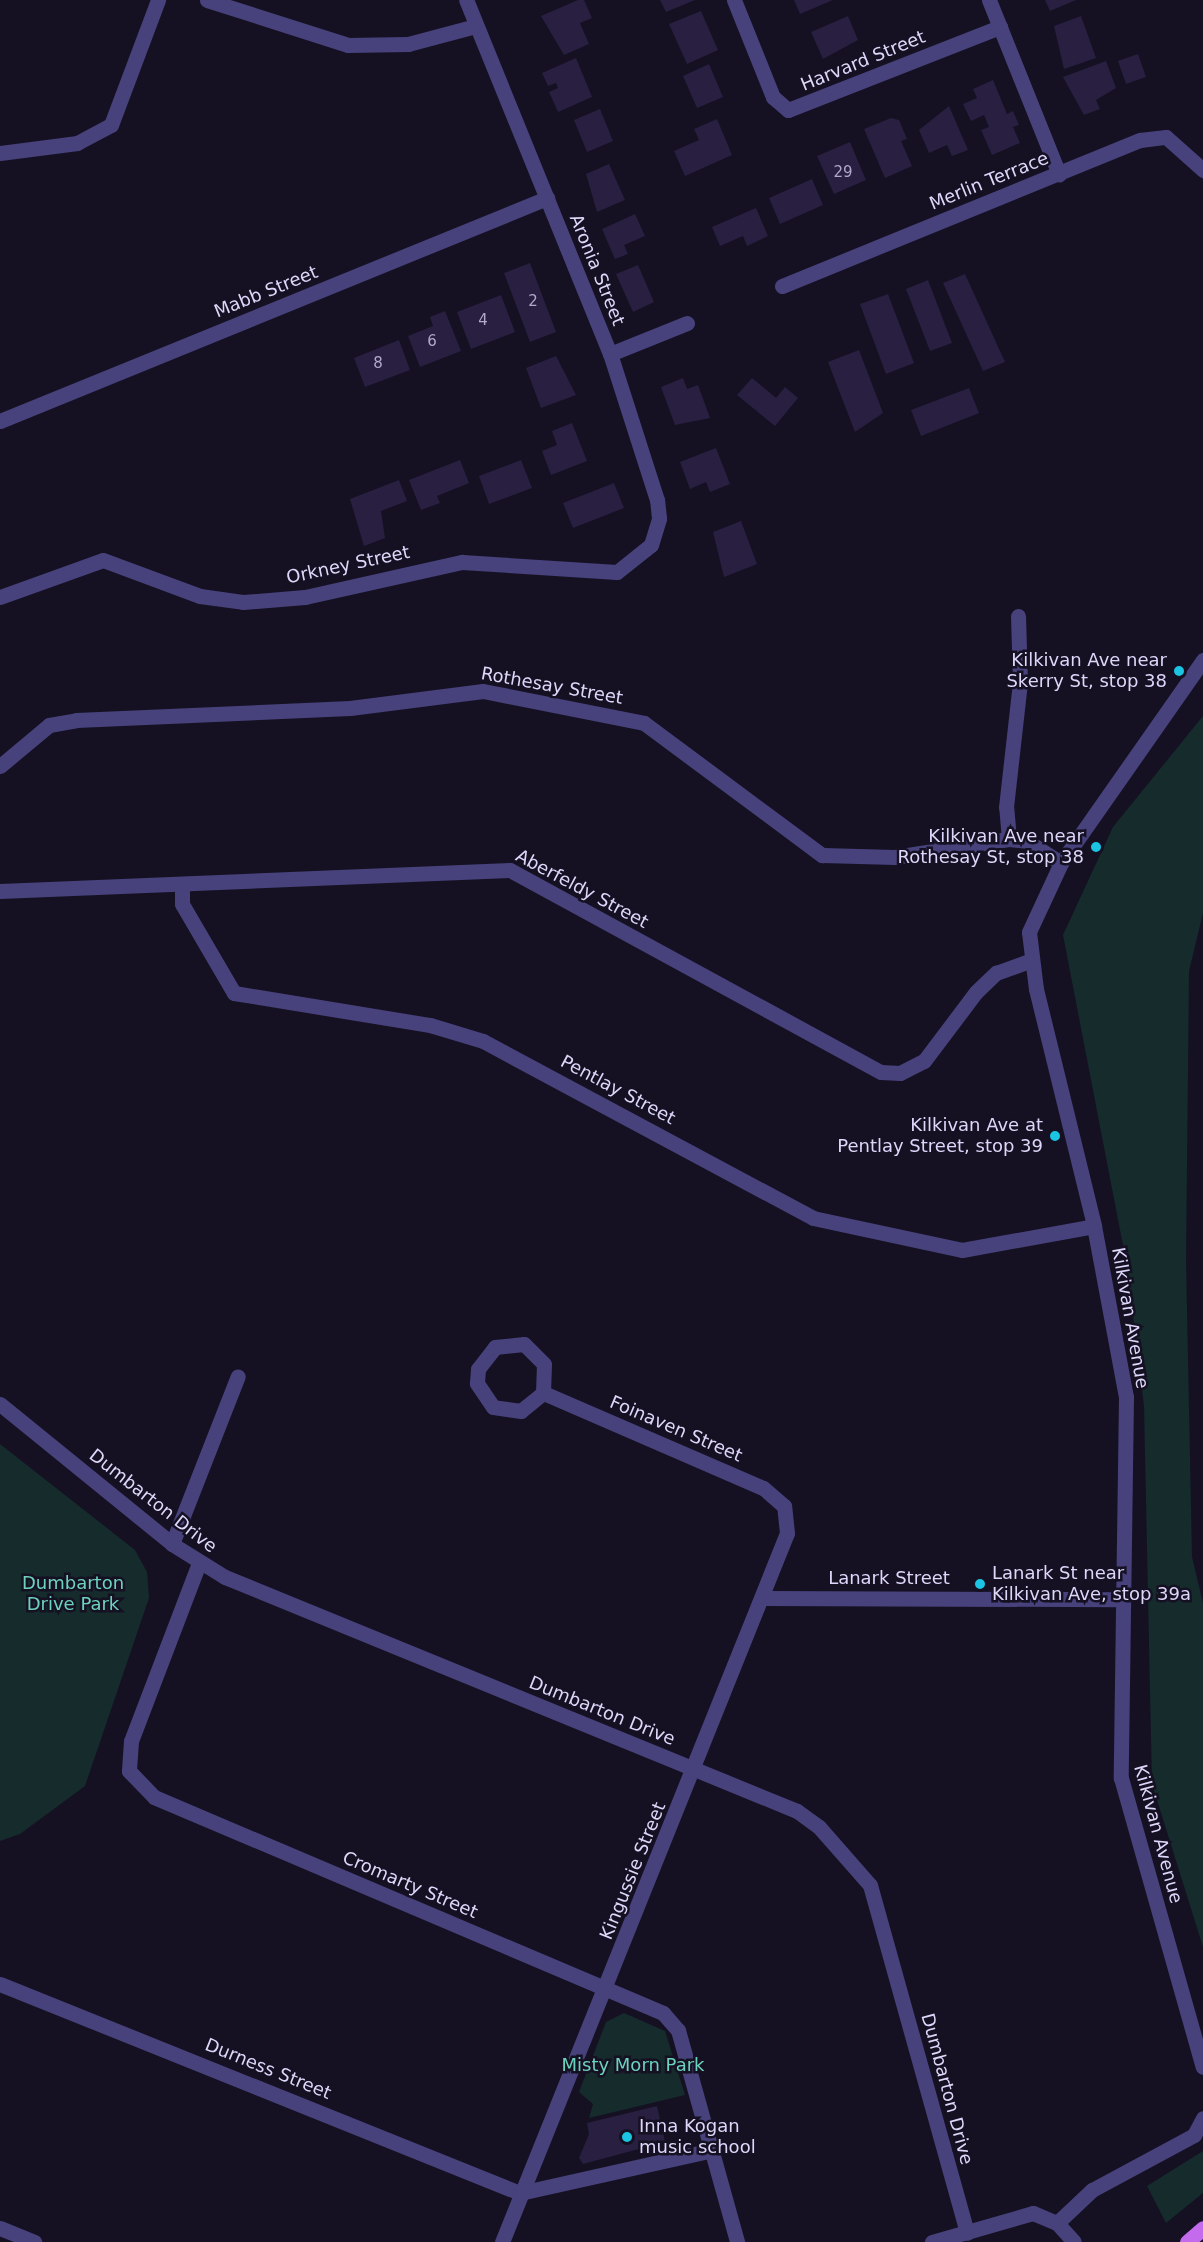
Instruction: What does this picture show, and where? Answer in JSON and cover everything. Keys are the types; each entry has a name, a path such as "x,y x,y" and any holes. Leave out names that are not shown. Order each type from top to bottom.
{"main road":[{"path":"1186,2242 1203,2228"}],"street":[{"path":"0,153 77,143 111,124 158,0"},
{"path":"207,0 348,45 408,44 476,26"},
{"name":"Aronia Street","path":"466,0 609,354 657,500 657,531 641,559"},
{"name":"Harvard Street","path":"734,0 773,97 788,110 1000,27"},
{"path":"989,0 1059,174"},
{"name":"Merlin Terrace","path":"782,286 1155,137 1176,143 1203,170"},
{"name":"Mabb Street","path":"0,421 547,198"},
{"path":"609,354 687,324"},
{"name":"Orkney Street","path":"0,597 103,560 200,596 243,602 305,597 462,562 584,574 617,572 641,559"},
{"path":"1009,839 1006,807 1020,683 1018,616"},
{"name":"Kilkivan Avenue","path":"1203,660 1061,863 1032,919 1031,960 1094,1226 1126,1397 1121,1778 1203,2067"},
{"name":"Rothesay Street","path":"0,766 49,725 75,720 350,708 483,691 644,723 822,855 895,857 1009,839 1027,842 1061,863"},
{"name":"Aberfeldy Street","path":"0,891 510,870 880,1072 900,1073 924,1062 976,992 996,973 1031,960"},
{"name":"Pentlay Street","path":"182,885 182,904 234,993 430,1025 483,1041 813,1218 962,1250 1094,1226"},
{"path":"524,1344 544,1364 543,1393 534,1404 506,1412 482,1396 477,1369 495,1347 524,1344"},
{"path":"172,1544 238,1376"},
{"name":"Foinaven Street","path":"543,1393 764,1488 787,1511"},
{"name":"Dumbarton Drive","path":"0,1404 172,1544 199,1563 695,1771 798,1810 870,1885 967,2233"},
{"name":"Kingussie Street","path":"501,2242 765,1598 787,1533 787,1511"},
{"name":"Cromarty Street","path":"199,1563 131,1741 129,1772 154,1797 663,2013 678,2030 737,2242"},
{"name":"Lanark Street","path":"765,1598 1122,1599"},
{"name":"Durness Street","path":"0,1984 520,2193"},
{"path":"1057,2223 1092,2190 1194,2135 1203,2118"},
{"path":"520,2193 713,2150"},
{"path":"932,2242 1033,2213 1057,2223 1074,2242"},
{"path":"0,2228 34,2242"}],"green space":[{"path":"1203,716 1203,913 1189,971 1186,1261 1192,1557 1203,1603 1203,1947 1152,1784 1144,1406 1127,1266 1063,935 1113,827"},
{"name":"Dumbarton Drive Park","path":"0,1444 135,1550 147,1572 149,1598 85,1786 20,1834 0,1841"},
{"name":"Misty Morn Park","path":"624,2013 665,2031 685,2095 589,2118 593,2104 579,2092 606,2022"},
{"path":"1203,2151 1203,2193 1166,2223 1147,2186"}],"building":[{"path":"578,0 584,0 592,18 580,23 589,44 564,55 541,16"},
{"path":"660,0 695,0 666,12"},
{"path":"794,0 833,0 800,14"},
{"path":"1045,0 1076,0 1050,11"},
{"path":"701,11 718,50 687,64 669,24"},
{"path":"848,16 858,40 823,59 811,32"},
{"path":"1081,16 1096,58 1064,69 1054,26"},
{"path":"1138,54 1146,77 1126,84 1118,61"},
{"path":"576,58 592,97 558,112 549,92 558,88 556,83 548,86 542,73"},
{"path":"1106,61 1116,88 1096,100 1100,109 1084,115 1063,77"},
{"path":"709,64 723,97 697,108 683,76"},
{"path":"993,80 1007,114 1013,111 1019,125 1013,127 1020,143 992,155 981,130 989,127 984,115 971,121 963,104 977,98 973,89"},
{"path":"949,106 968,150 952,156 947,145 929,153 919,130"},
{"path":"600,109 613,141 587,152 574,120"},
{"path":"891,118 899,120 907,139 901,141 912,166 885,178 864,129"},
{"path":"717,119 732,155 685,176 674,151 699,140 694,129"},
{"path":"850,142 866,180 834,194 817,156"},
{"path":"609,164 625,200 597,212 586,174"},
{"path":"812,179 823,205 780,224 769,198"},
{"path":"756,208 768,236 747,246 743,236 720,246 712,227"},
{"path":"635,214 645,236 624,245 628,254 615,259 602,229"},
{"path":"530,263 556,332 530,342 504,273"},
{"path":"638,265 654,302 633,312 616,274"},
{"path":"965,274 1005,362 983,371 943,283"},
{"path":"928,280 952,343 930,351 906,289"},
{"path":"888,294 914,363 886,374 860,304"},
{"path":"501,295 515,332 471,349 457,312"},
{"path":"445,311 461,351 420,367 408,336 433,326 430,317"},
{"path":"399,340 410,370 365,387 354,358"},
{"path":"859,350 883,413 855,432 828,362"},
{"path":"556,356 576,395 541,408 526,368"},
{"path":"683,378 687,389 698,385 710,418 675,425 661,387"},
{"path":"752,378 776,398 785,387 798,398 775,426 737,395"},
{"path":"969,388 979,413 921,436 911,410"},
{"path":"572,423 587,461 551,475 542,451 557,445 552,431"},
{"path":"716,448 730,484 710,492 706,482 690,489 680,462"},
{"path":"460,460 469,483 437,496 440,503 421,510 409,480"},
{"path":"521,460 532,488 489,504 479,476"},
{"path":"399,480 407,501 381,511 385,538 364,546 350,499"},
{"path":"614,483 624,508 573,528 563,503"},
{"path":"741,521 757,564 724,577 713,532"},
{"name":"Inna Kogan music school","path":"657,2106 665,2142 583,2164 579,2158 589,2134 587,2123"}],"place":[{"name":"Kilkivan Ave near Skerry St, stop 38","path":"1179,671"},
{"name":"Kilkivan Ave near Rothesay St, stop 38","path":"1096,847"},
{"name":"Kilkivan Ave at Pentlay Street, stop 39","path":"1055,1136"},
{"name":"Lanark St near Kilkivan Ave, stop 39a","path":"980,1584"},
{"name":"Inna Kogan music school","path":"627,2137"}]}
